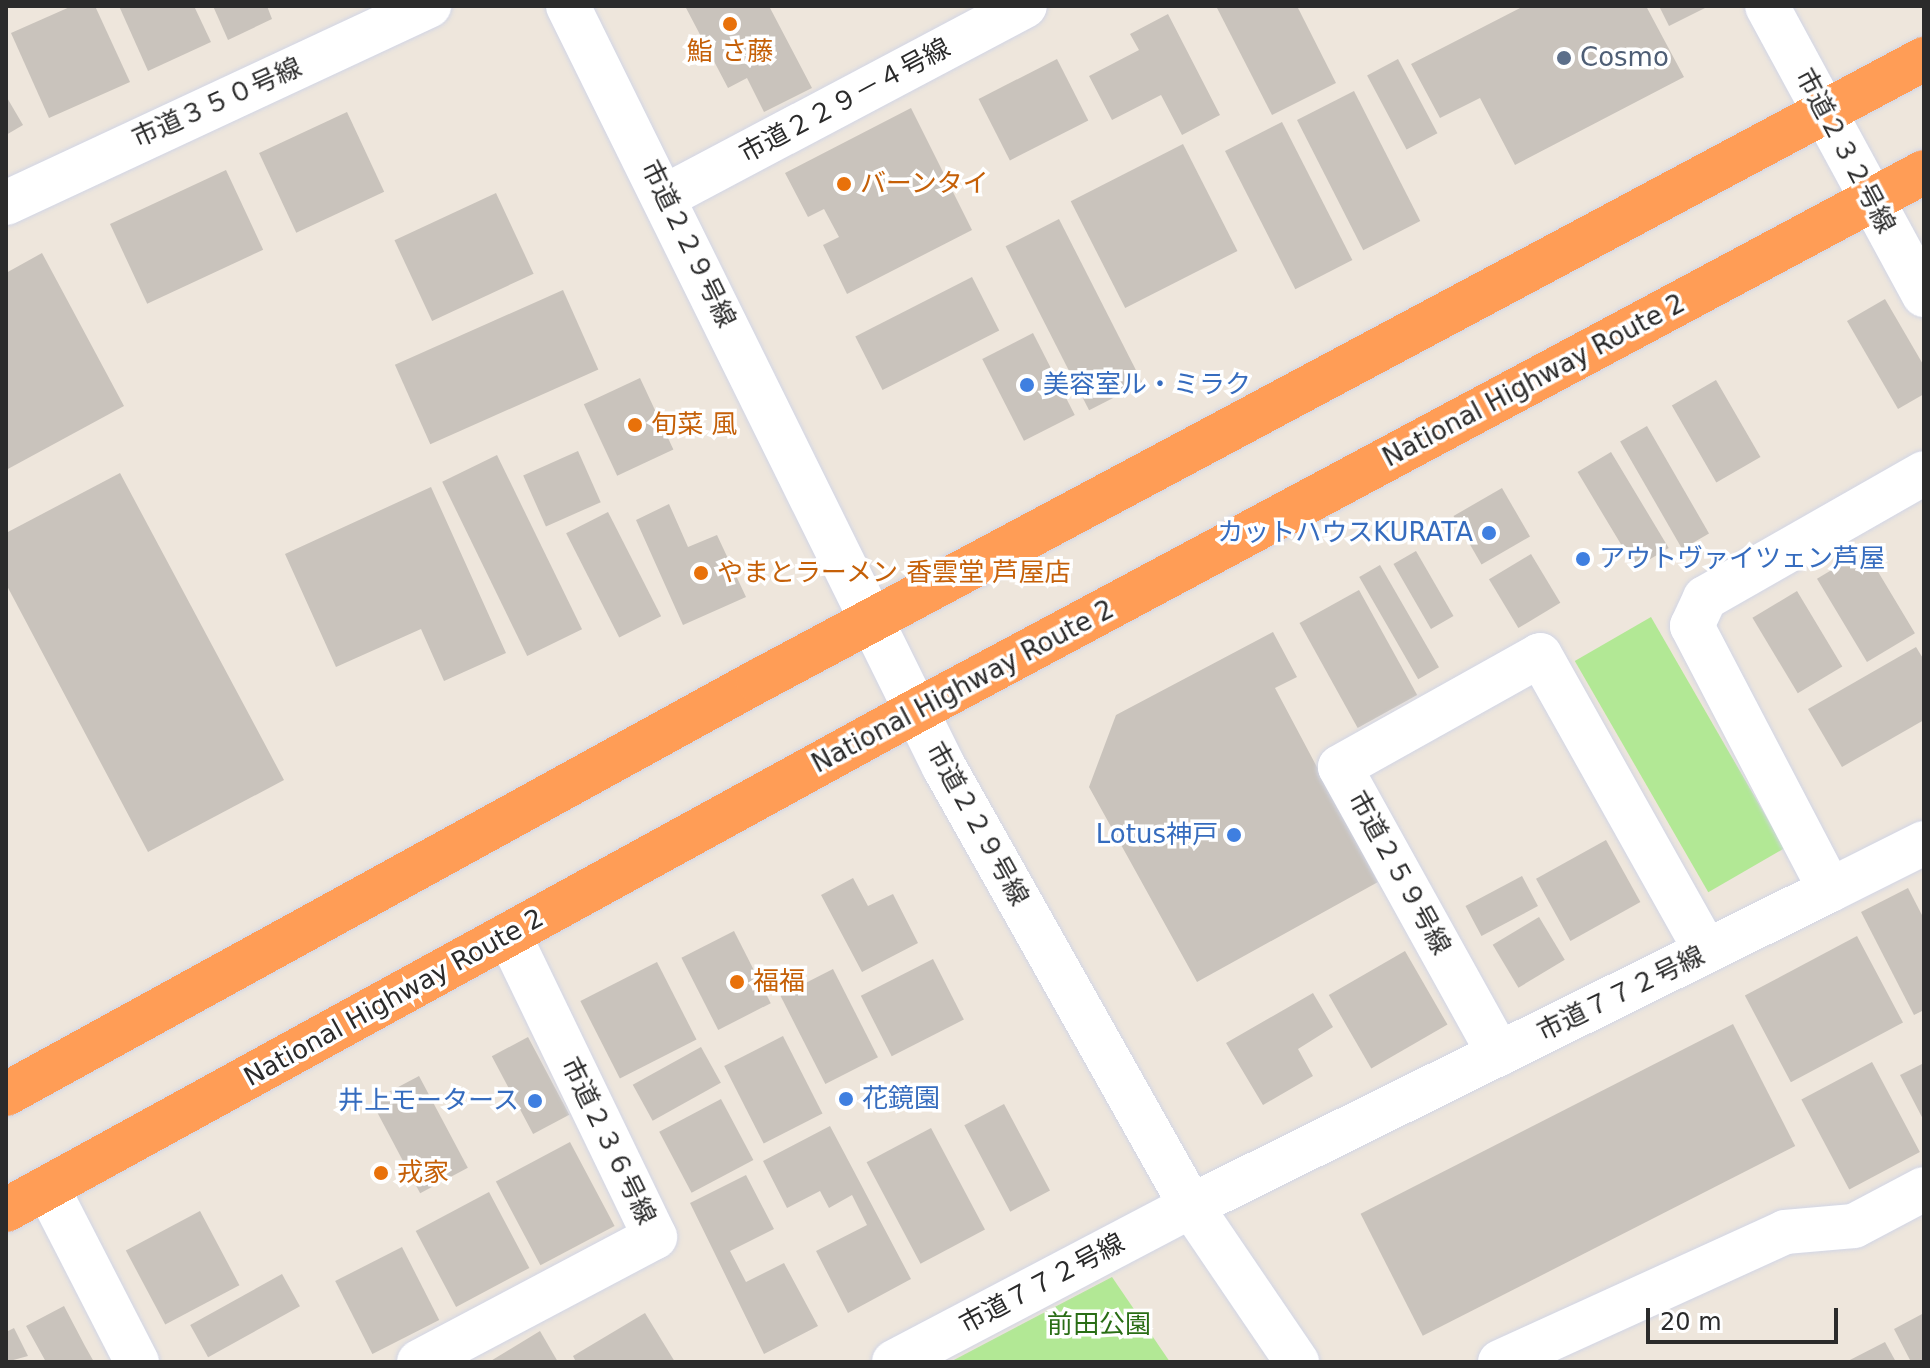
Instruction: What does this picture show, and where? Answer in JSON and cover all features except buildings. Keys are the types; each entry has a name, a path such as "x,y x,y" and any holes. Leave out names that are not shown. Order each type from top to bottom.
{"highway":[{"path":"9,1087 871,621 1924,59"},
{"name":"National Highway Route 2","path":"6,1210 916,711 1924,172"}],"street":[{"name":"市道３５０号線","path":"6,203 429,6"},
{"name":"市道２２９号線","path":"568,6 666,196 916,711 1191,1206 1297,1362"},
{"name":"市道２２９－４号線","path":"666,196 1025,6"},
{"name":"市道２３２号線","path":"1767,6 1924,295"},
{"path":"1830,890 1692,626 1705,598 1924,473"},
{"name":"市道２５９号線","path":"1499,1054 1340,767 1540,655 1706,951"},
{"name":"市道７７２号線","path":"894,1362 1191,1206 1924,843"},
{"name":"市道２３６号線","path":"419,1362 655,1237 509,935"},
{"path":"48,1189 137,1362"},
{"path":"1500,1362 1785,1232 1854,1226 1924,1189"}],"green space":[{"path":"1651,617 1784,848 1708,892 1575,661"},
{"name":"前田公園","path":"1112,1277 1170,1362 950,1362"}],"place":[{"name":"鮨 さ藤","path":"730,24"},
{"name":"Cosmo","path":"1564,58"},
{"name":"バーンタイ","path":"844,184"},
{"name":"美容室ル・ミラク","path":"1027,385"},
{"name":"旬菜 風","path":"635,425"},
{"name":"カットハウスKURATA","path":"1489,533"},
{"name":"アウトヴァイツェン芦屋","path":"1583,559"},
{"name":"やまとラーメン 香雲堂 芦屋店","path":"701,573"},
{"name":"Lotus神戸","path":"1234,835"},
{"name":"福福","path":"737,982"},
{"name":"花鏡園","path":"846,1099"},
{"name":"井上モータース","path":"535,1101"},
{"name":"戎家","path":"381,1173"}]}
